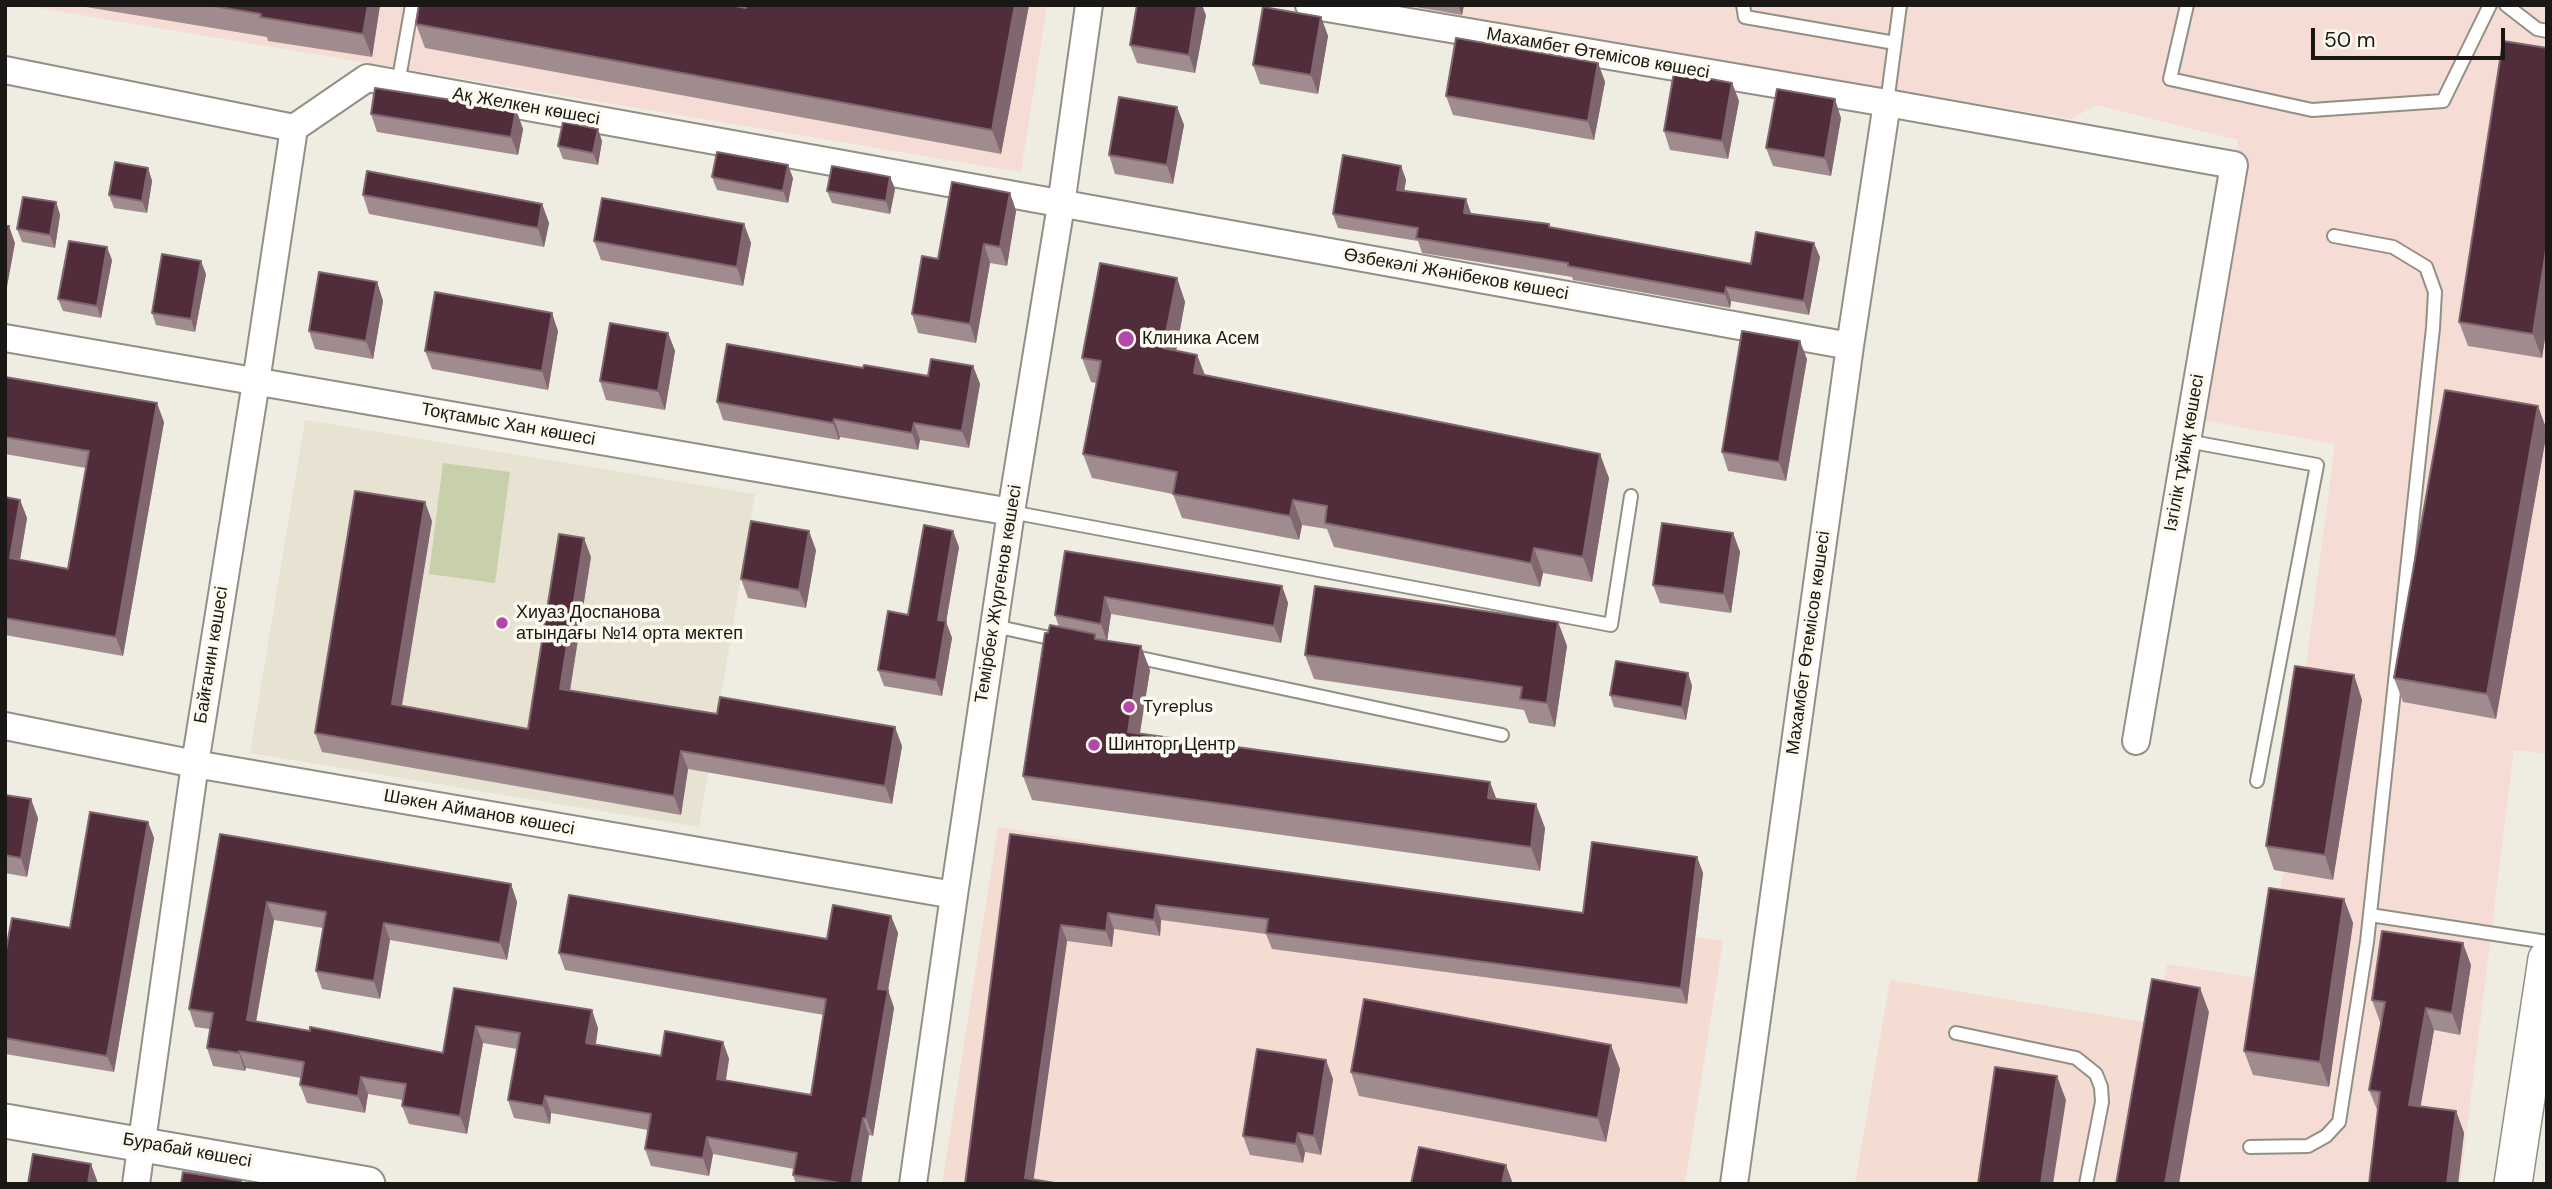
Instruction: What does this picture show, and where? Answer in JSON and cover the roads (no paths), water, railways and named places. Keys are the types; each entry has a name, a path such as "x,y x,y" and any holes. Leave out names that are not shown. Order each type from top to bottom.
{"main road":[{"path":"2513,1184 2547,959"}],"street":[{"name":"Темірбек Жүргенов көшесі","path":"914,1184 954,895 1011,512 1061,205 1089,5"},
{"name":"Махамбет Өтемісов көшесі","path":"1309,5 2235,165"},
{"path":"5,70 293,128"},
{"name":"Ақ Желкен көшесі","path":"293,128 367,78 1061,205"},
{"name":"Махамбет Өтемісов көшесі","path":"1734,1184 1850,346 1887,103"},
{"name":"Байғанин көшесі","path":"136,1184 195,764 256,382 293,128"},
{"name":"Ізгілік тұйық көшесі","path":"2136,741 2235,165"},
{"name":"Өзбекәлі Жәнібеков көшесі","path":"1061,205 1850,346"},
{"name":"Тоқтамыс Хан көшесі","path":"5,338 1011,512"},
{"name":"Шәкен Айманов көшесі","path":"5,726 195,764 954,895"},
{"name":"Бурабай көшесі","path":"5,1121 368,1184"}],"lane":[{"path":"398,84 412,5"},
{"path":"1743,5 1745,16 1895,43"},
{"path":"1887,103 1900,5"},
{"path":"2187,5 2170,79 2312,110 2444,101 2490,5"},
{"path":"2506,5 2537,29 2547,31"},
{"path":"2250,1147 2308,1146 2326,1136 2339,1122 2370,915 2435,292 2426,267 2393,247 2334,236"},
{"path":"2187,440 2317,465 2257,781"},
{"path":"1011,512 1611,625 1631,496"},
{"path":"994,626 1074,644"},
{"path":"1114,652 1502,735"},
{"path":"2370,915 2547,943"},
{"path":"1956,1033 2076,1058 2096,1074 2101,1087 2102,1102 2086,1184"}],"place":[{"name":"Клиника Асем","path":"1126,339"},
{"name":"Хиуаз Доспанова атындағы №14 орта мектеп","path":"502,623"},
{"name":"Tyreplus","path":"1129,707"},
{"name":"Шинторг Центр","path":"1094,745"}]}
